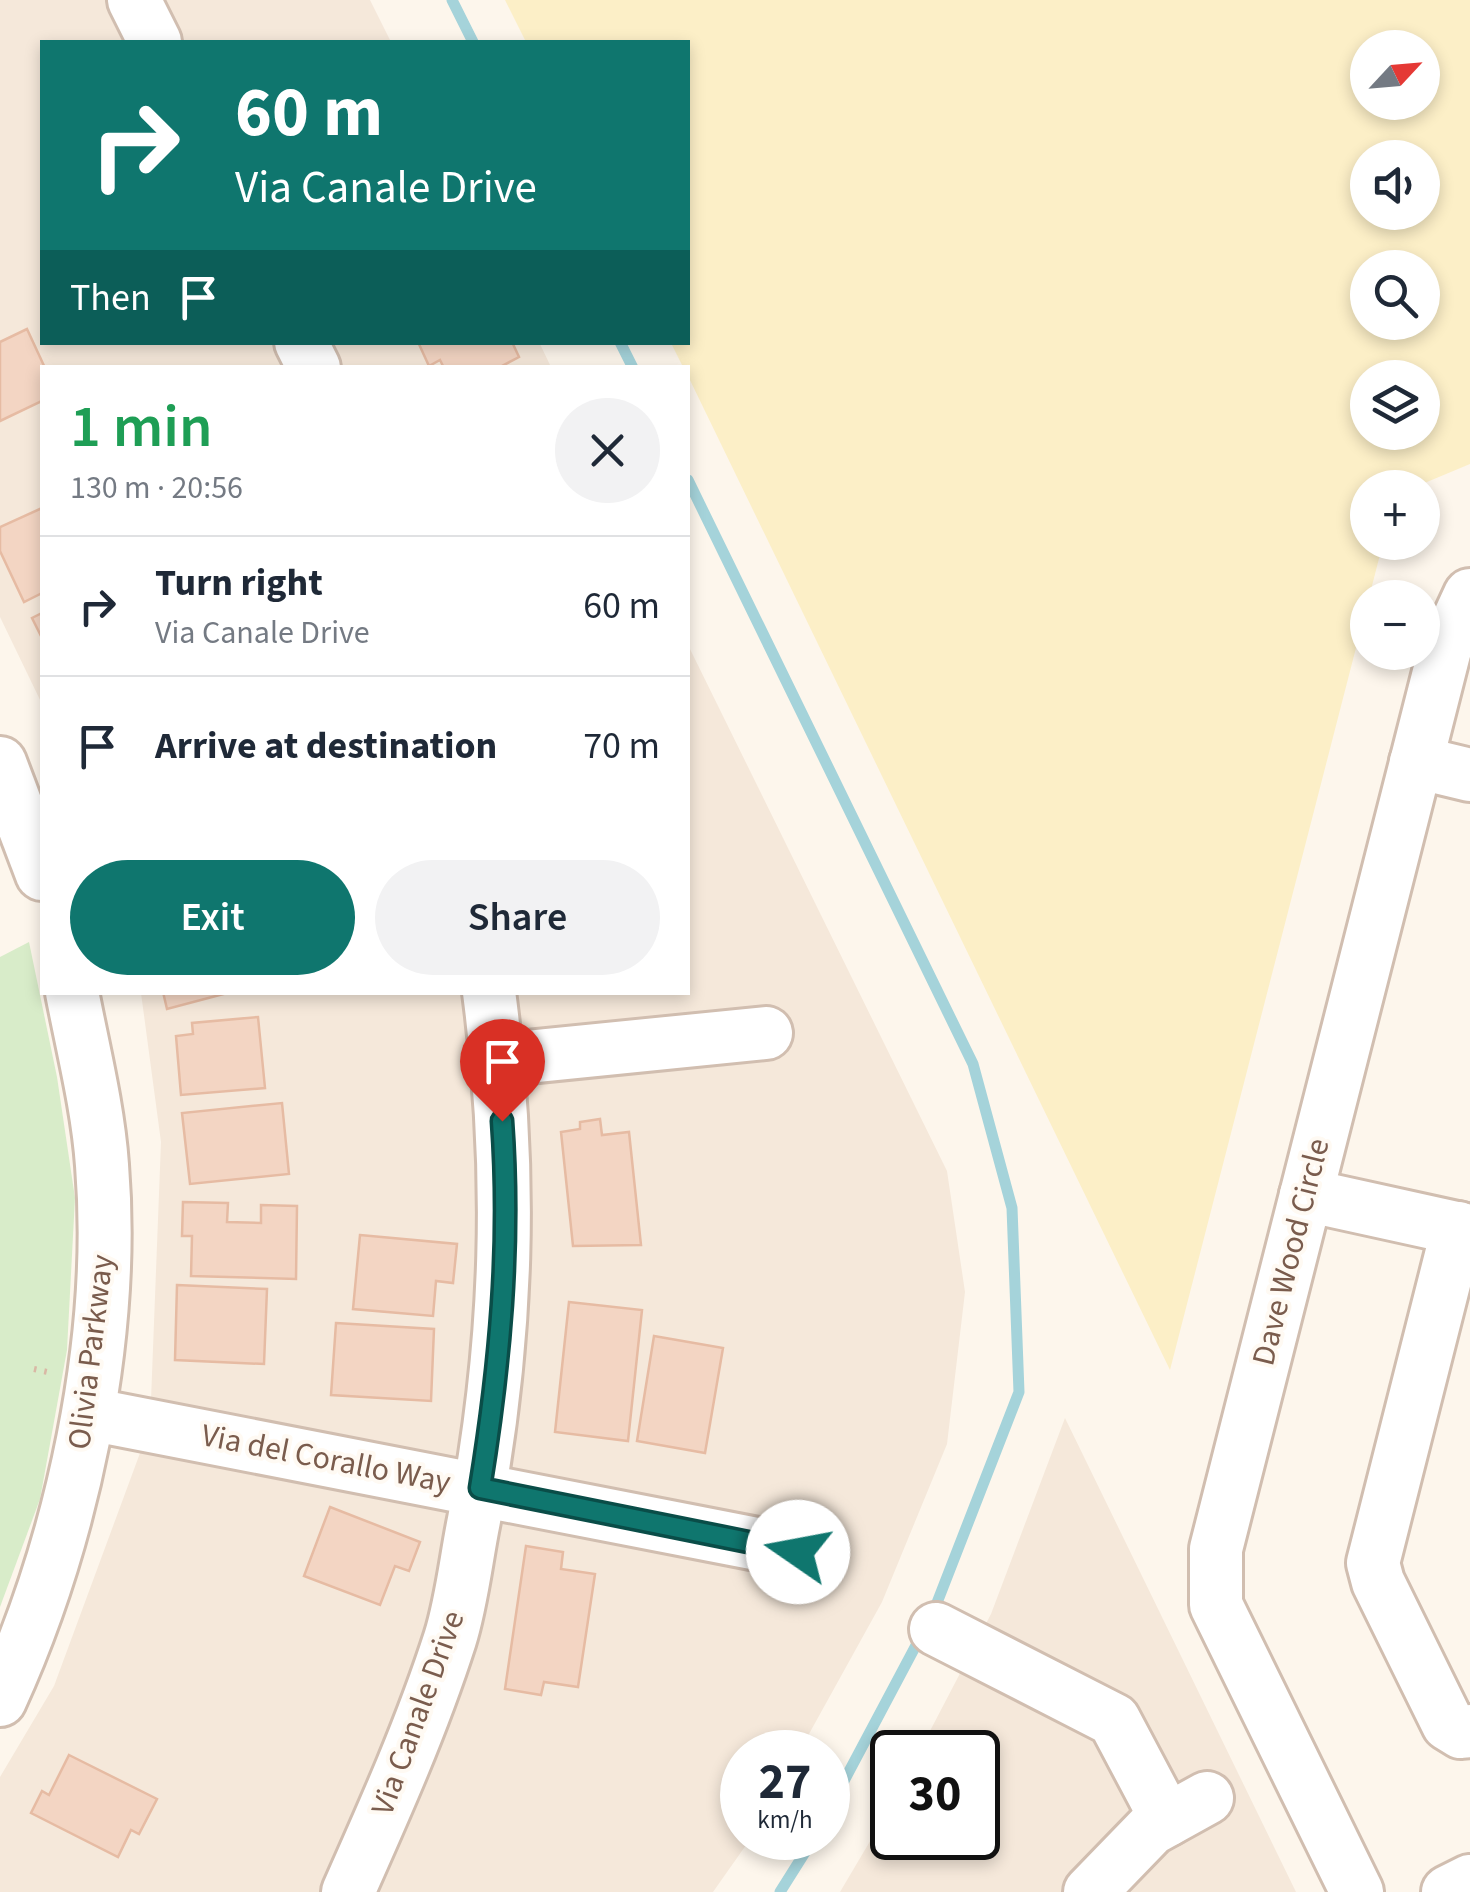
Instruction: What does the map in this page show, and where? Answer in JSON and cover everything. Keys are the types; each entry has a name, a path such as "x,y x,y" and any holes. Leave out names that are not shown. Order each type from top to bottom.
{"street":[{"path":"134,0 154,40"},
{"name":"Dave Wood Circle","path":"1357,1892 1216,1605 1216,1549 1445,648 1470,596"},
{"path":"1416,762 1470,775"},
{"path":"0,763 40,869"},
{"name":"Olivia Parkway","path":"0,1700 55,1558 88,1414 104,1238 103,1182 72,995"},
{"name":"Via Canale Drive","path":"348,1892 400,1776 452,1636 499,1369 506,1245 498,1060 489,995"},
{"path":"498,1060 766,1033"},
{"path":"1306,1195 1464,1229 1373,1563 1378,1582 1448,1724 1461,1732 1470,1732"},
{"name":"Via del Corallo Way","path":"88,1414 798,1552"},
{"path":"936,1629 1114,1720 1187,1809 1151,1829 1090,1892"},
{"path":"1448,1892 1470,1881"}],"shaded area":[{"path":"0,0 370,0 390,40 40,40 40,345 540,345 550,365 40,365 40,700 0,617"},
{"path":"690,649 947,1171 965,1292 947,1444 882,1602 811,1730 720,1730 720,1860 736,1860 713,1892 0,1892 0,1777 54,1686 150,1426 161,1142 141,995 690,995"},
{"path":"1065,1418 1296,1892 840,1892 870,1841 870,1860 1000,1860 1000,1730 930,1730 991,1614"}],"green space":[{"path":"29,942 57,1077 75,1198 67,1350 40,1499 0,1607 0,957"}],"sand":[{"path":"505,0 1470,0 1470,464 1440,477 1440,470 1350,470 1350,560 1379,560 1373,580 1350,580 1350,670 1170,1370 690,380 690,365 682,365 672,345 690,345 690,40 525,40"}],"building":[{"path":"27,329 44,365 40,365 40,402 0,421 0,342"},
{"path":"419,345 513,345 519,357 504,365 442,365 440,360 429,365"},
{"path":"40,509 40,594 24,602 0,551 0,527"},
{"path":"40,614 40,634 32,618"},
{"path":"164,995 220,995 167,1009"},
{"path":"258,1017 265,1088 181,1095 176,1036 193,1034 192,1023"},
{"path":"282,1103 289,1174 190,1184 182,1113"},
{"path":"600,1119 602,1135 629,1132 641,1245 573,1246 561,1132 580,1129 580,1122"},
{"path":"183,1202 228,1203 227,1222 261,1223 261,1205 297,1206 296,1279 191,1276 192,1236 182,1236"},
{"path":"360,1235 457,1244 453,1283 436,1281 433,1316 353,1309"},
{"path":"177,1285 267,1289 264,1364 175,1360"},
{"path":"569,1302 642,1310 628,1441 555,1432"},
{"path":"336,1323 434,1329 431,1401 331,1395"},
{"path":"654,1336 723,1348 705,1453 637,1441"},
{"path":"330,1507 420,1542 409,1571 395,1566 380,1605 304,1576"},
{"path":"526,1546 563,1552 561,1569 595,1574 578,1687 544,1682 541,1695 505,1689"},
{"path":"69,1755 157,1799 139,1834 131,1830 118,1857 31,1813 42,1791 49,1795"}],"waterway":[{"path":"452,0 472,40"},
{"path":"622,345 632,365"},
{"path":"690,484 973,1064 1012,1208 1019,1392 933,1613"},
{"path":"850,1770 922,1634"},
{"path":"780,1892 800,1860"}],"route":[{"path":"502,1121 506,1245 499,1369 480,1488 798,1552"}]}
